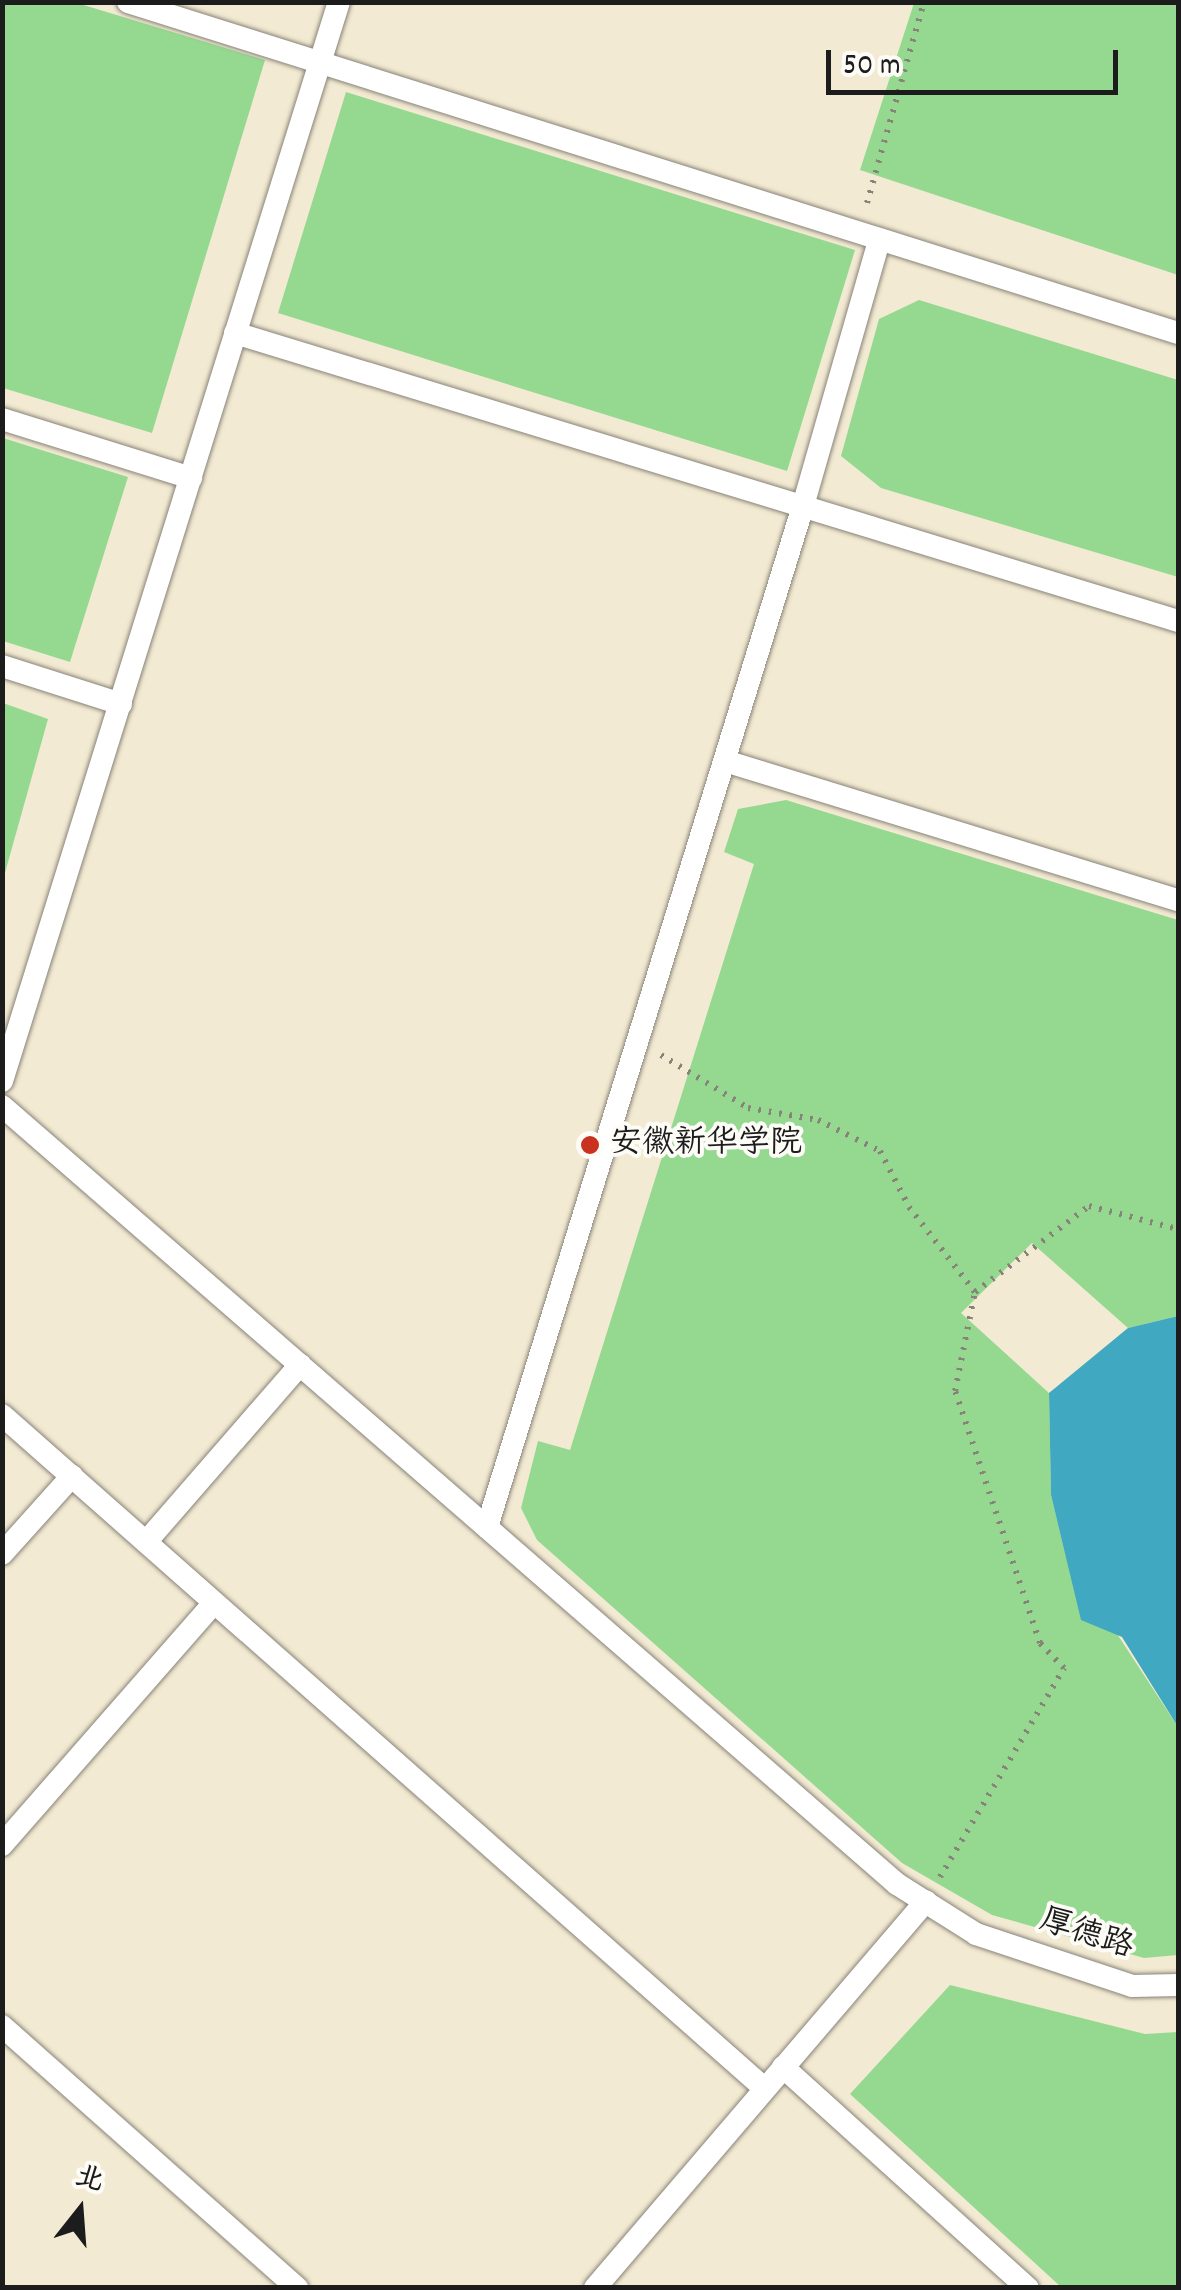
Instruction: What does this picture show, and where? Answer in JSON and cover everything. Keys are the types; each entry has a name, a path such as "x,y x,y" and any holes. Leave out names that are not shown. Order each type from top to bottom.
{"lane":[{"path":"128,2 1178,332"},
{"path":"2,1081 339,2"},
{"path":"487,1527 803,506 869,238"},
{"path":"235,332 1178,622"},
{"path":"2,419 191,478"},
{"path":"2,666 121,704"},
{"path":"724,762 1178,900"},
{"name":"厚德路","path":"2,1106 897,1884 976,1934 1132,1986 1178,1985"},
{"path":"146,1542 300,1365"},
{"path":"2,1415 764,2088"},
{"path":"2,1554 72,1476"},
{"path":"2,1845 214,1602"},
{"path":"595,2288 926,1902"},
{"path":"2,2026 297,2288"},
{"path":"783,2066 1028,2288"}],"path":[{"path":"869,238 926,4"},
{"path":"638,1041 748,1108 818,1120 880,1150 909,1207 975,1292"},
{"path":"926,1902 1064,1668 1040,1644 954,1391 975,1292 1089,1206 1178,1229"}],"green space":[{"path":"2,3 77,3 265,60 152,433 3,388"},
{"path":"914,3 1178,3 1178,275 860,170"},
{"path":"346,92 855,250 787,471 278,313"},
{"path":"919,300 1178,380 1178,577 881,488 841,456 879,319"},
{"path":"3,438 128,477 70,662 3,641"},
{"path":"2,703 48,719 3,880"},
{"path":"786,800 1178,920 1178,1316 1128,1328 1032,1243 961,1313 1049,1393 1051,1495 1066,1556 1178,1727 1178,1955 1144,1958 992,1915 902,1863 537,1540 521,1508 538,1441 570,1450 754,864 724,852 738,809"},
{"path":"950,1985 1145,2034 1178,2032 1178,2287 1061,2287 850,2094"}],"water":[{"path":"1178,1316 1178,1727 1122,1637 1081,1620 1051,1495 1049,1393 1128,1328"}],"place":[{"name":"安徽新华学院","path":"590,1145"}]}
